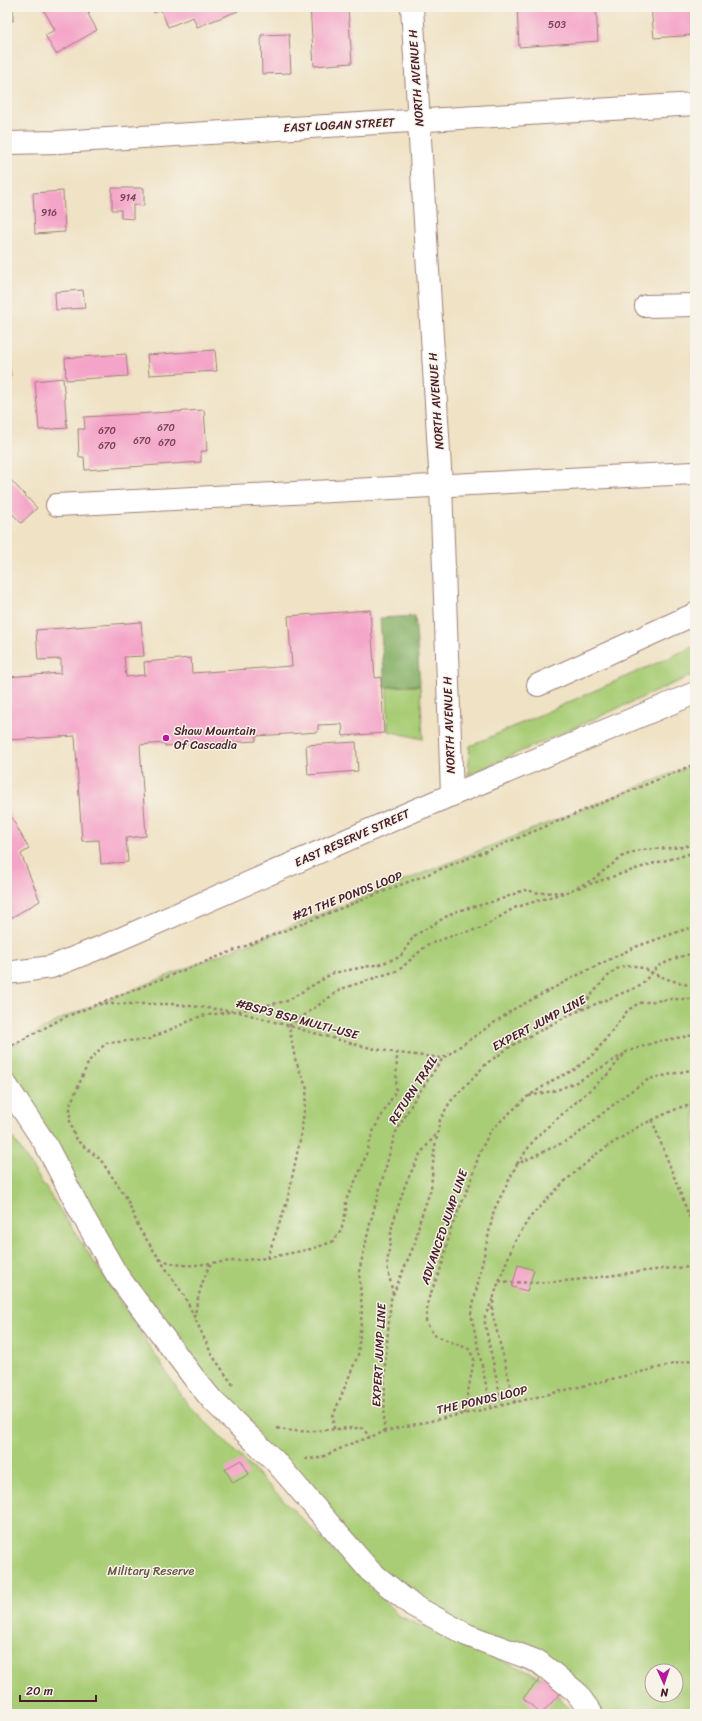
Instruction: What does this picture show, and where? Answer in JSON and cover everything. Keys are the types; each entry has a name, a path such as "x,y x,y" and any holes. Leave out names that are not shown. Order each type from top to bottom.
{"street":[{"name":"NORTH AVENUE H","path":"412,7 441,485 452,795"},
{"name":"EAST LOGAN STREET","path":"7,143 58,142 695,104"},
{"path":"646,306 695,304"},
{"path":"57,505 508,481 695,473"},
{"path":"538,685 695,614"},
{"name":"EAST RESERVE STREET","path":"7,973 51,968 452,795 695,693"},
{"path":"7,1086 46,1145 83,1216 117,1274 213,1401 275,1460 370,1571 412,1605 467,1635 539,1662 576,1692 592,1714"}],"path":[{"name":"#21 THE PONDS LOOP","path":"7,1048 65,1017 489,850 695,764"},
{"path":"234,1386 212,1355 185,1297 140,1230 126,1197 100,1159 76,1140 70,1121 70,1105 89,1061 106,1044 149,1039 201,1016 237,1011 287,1001 333,973 380,964 400,957 414,936 454,912 499,900 524,890 540,893 567,892 592,880 623,856 640,850 685,847 695,841"},
{"path":"267,1258 287,1202 301,1135 307,1089 295,1059 289,1026 341,989 400,970 427,945 454,935 482,928 514,908 695,851"},
{"name":"RETURN TRAIL","path":"334,1429 333,1416 358,1355 362,1310 359,1272 394,1134 414,1100 443,1058 514,1009 576,976 635,948 686,929 695,928"},
{"name":"EXPERT JUMP LINE","path":"384,1432 386,1338 390,1299 415,1243 420,1220 431,1189 434,1152 440,1120 450,1102 487,1063 513,1045 580,1010 640,986 658,966 679,957 695,953"},
{"path":"580,1010 599,986 614,971 623,966 634,966 695,987"},
{"name":"ADVANCED JUMP LINE","path":"464,1414 474,1359 469,1349 434,1335 426,1322 428,1300 442,1265 451,1228 469,1186 480,1152 491,1130 527,1096 555,1079 574,1070 595,1053 628,1010 638,1003 695,999"},
{"name":"#BSP3 BSP MULTI-USE","path":"98,1004 174,1004 237,1011 361,1046 397,1053 443,1058"},
{"path":"527,1096 557,1090 579,1081 626,1052 659,1041 695,1035"},
{"path":"491,1408 471,1314 494,1210 517,1164 536,1137 607,1075 626,1052"},
{"path":"159,1259 173,1264 191,1266 267,1258 310,1249 332,1242 341,1231 346,1211 346,1200 362,1167 374,1129 396,1091 397,1053"},
{"path":"517,1164 573,1138 626,1095 649,1080 695,1069"},
{"path":"502,1405 485,1324 485,1316 514,1243 530,1217 564,1182 599,1152 641,1125 681,1107 695,1105"},
{"path":"652,1120 695,1231"},
{"path":"393,1294 387,1265 392,1226 408,1179 420,1154 438,1133"},
{"path":"195,1320 195,1311 206,1273 211,1263"},
{"path":"499,1281 578,1281 672,1268 695,1267"},
{"path":"494,1296 492,1312 515,1403"},
{"name":"THE PONDS LOOP","path":"275,1460 320,1458 393,1429 515,1403 695,1359"},
{"path":"275,1427 283,1430 319,1432 344,1428 362,1428 370,1437"}],"green space":[{"path":"415,616 420,685 385,687 380,618"},
{"path":"695,646 695,674 468,775 470,746"},
{"path":"420,686 423,739 388,731 387,687"},
{"path":"695,764 695,1714 592,1714 576,1692 412,1605 194,1378 7,1086 7,1048 65,1017"},
{"name":"Military Reserve","path":"7,1129 186,1402 399,1616 545,1679 573,1714 7,1714"}],"building":[{"path":"7,7 13,7 13,21 7,21"},
{"path":"42,7 87,7 90,12 88,14 97,30 56,54 45,35 55,30"},
{"path":"152,7 236,7 238,11 197,27 193,17 168,27 161,10 154,13"},
{"path":"310,7 348,7 352,63 314,66"},
{"path":"517,7 596,7 598,41 519,47"},
{"path":"651,7 695,7 695,35 654,38"},
{"path":"289,34 291,73 262,74 261,35"},
{"path":"112,188 144,188 144,206 133,205 133,219 121,218 121,210 112,210"},
{"path":"63,191 65,232 35,234 33,193"},
{"path":"83,290 85,308 56,310 55,292"},
{"path":"7,346 11,376 7,377"},
{"path":"215,350 217,371 149,375 147,355"},
{"path":"126,354 128,376 66,380 65,358"},
{"path":"63,378 67,428 39,430 35,381"},
{"path":"204,410 207,451 201,451 201,462 85,470 84,457 79,457 78,429 85,429 84,417"},
{"path":"7,476 37,508 21,523 7,508"},
{"name":"Shaw Mountain Of Cascadia","path":"370,610 375,678 381,677 384,733 343,736 342,724 318,725 318,732 256,736 256,741 165,746 165,743 140,745 146,836 126,838 128,862 101,864 99,840 82,841 75,736 7,740 7,677 61,673 61,659 38,660 36,630 141,622 144,656 124,657 126,677 145,675 144,662 191,658 192,673 292,666 288,616"},
{"path":"356,742 358,771 308,775 306,745"},
{"path":"7,809 29,849 21,854 40,901 7,920"},
{"path":"518,1265 534,1270 527,1291 512,1287"},
{"path":"241,1460 249,1474 233,1483 225,1469"},
{"path":"546,1672 564,1689 541,1714 523,1698"}],"place":[{"name":"Shaw Mountain Of Cascadia","path":"166,738"}]}
